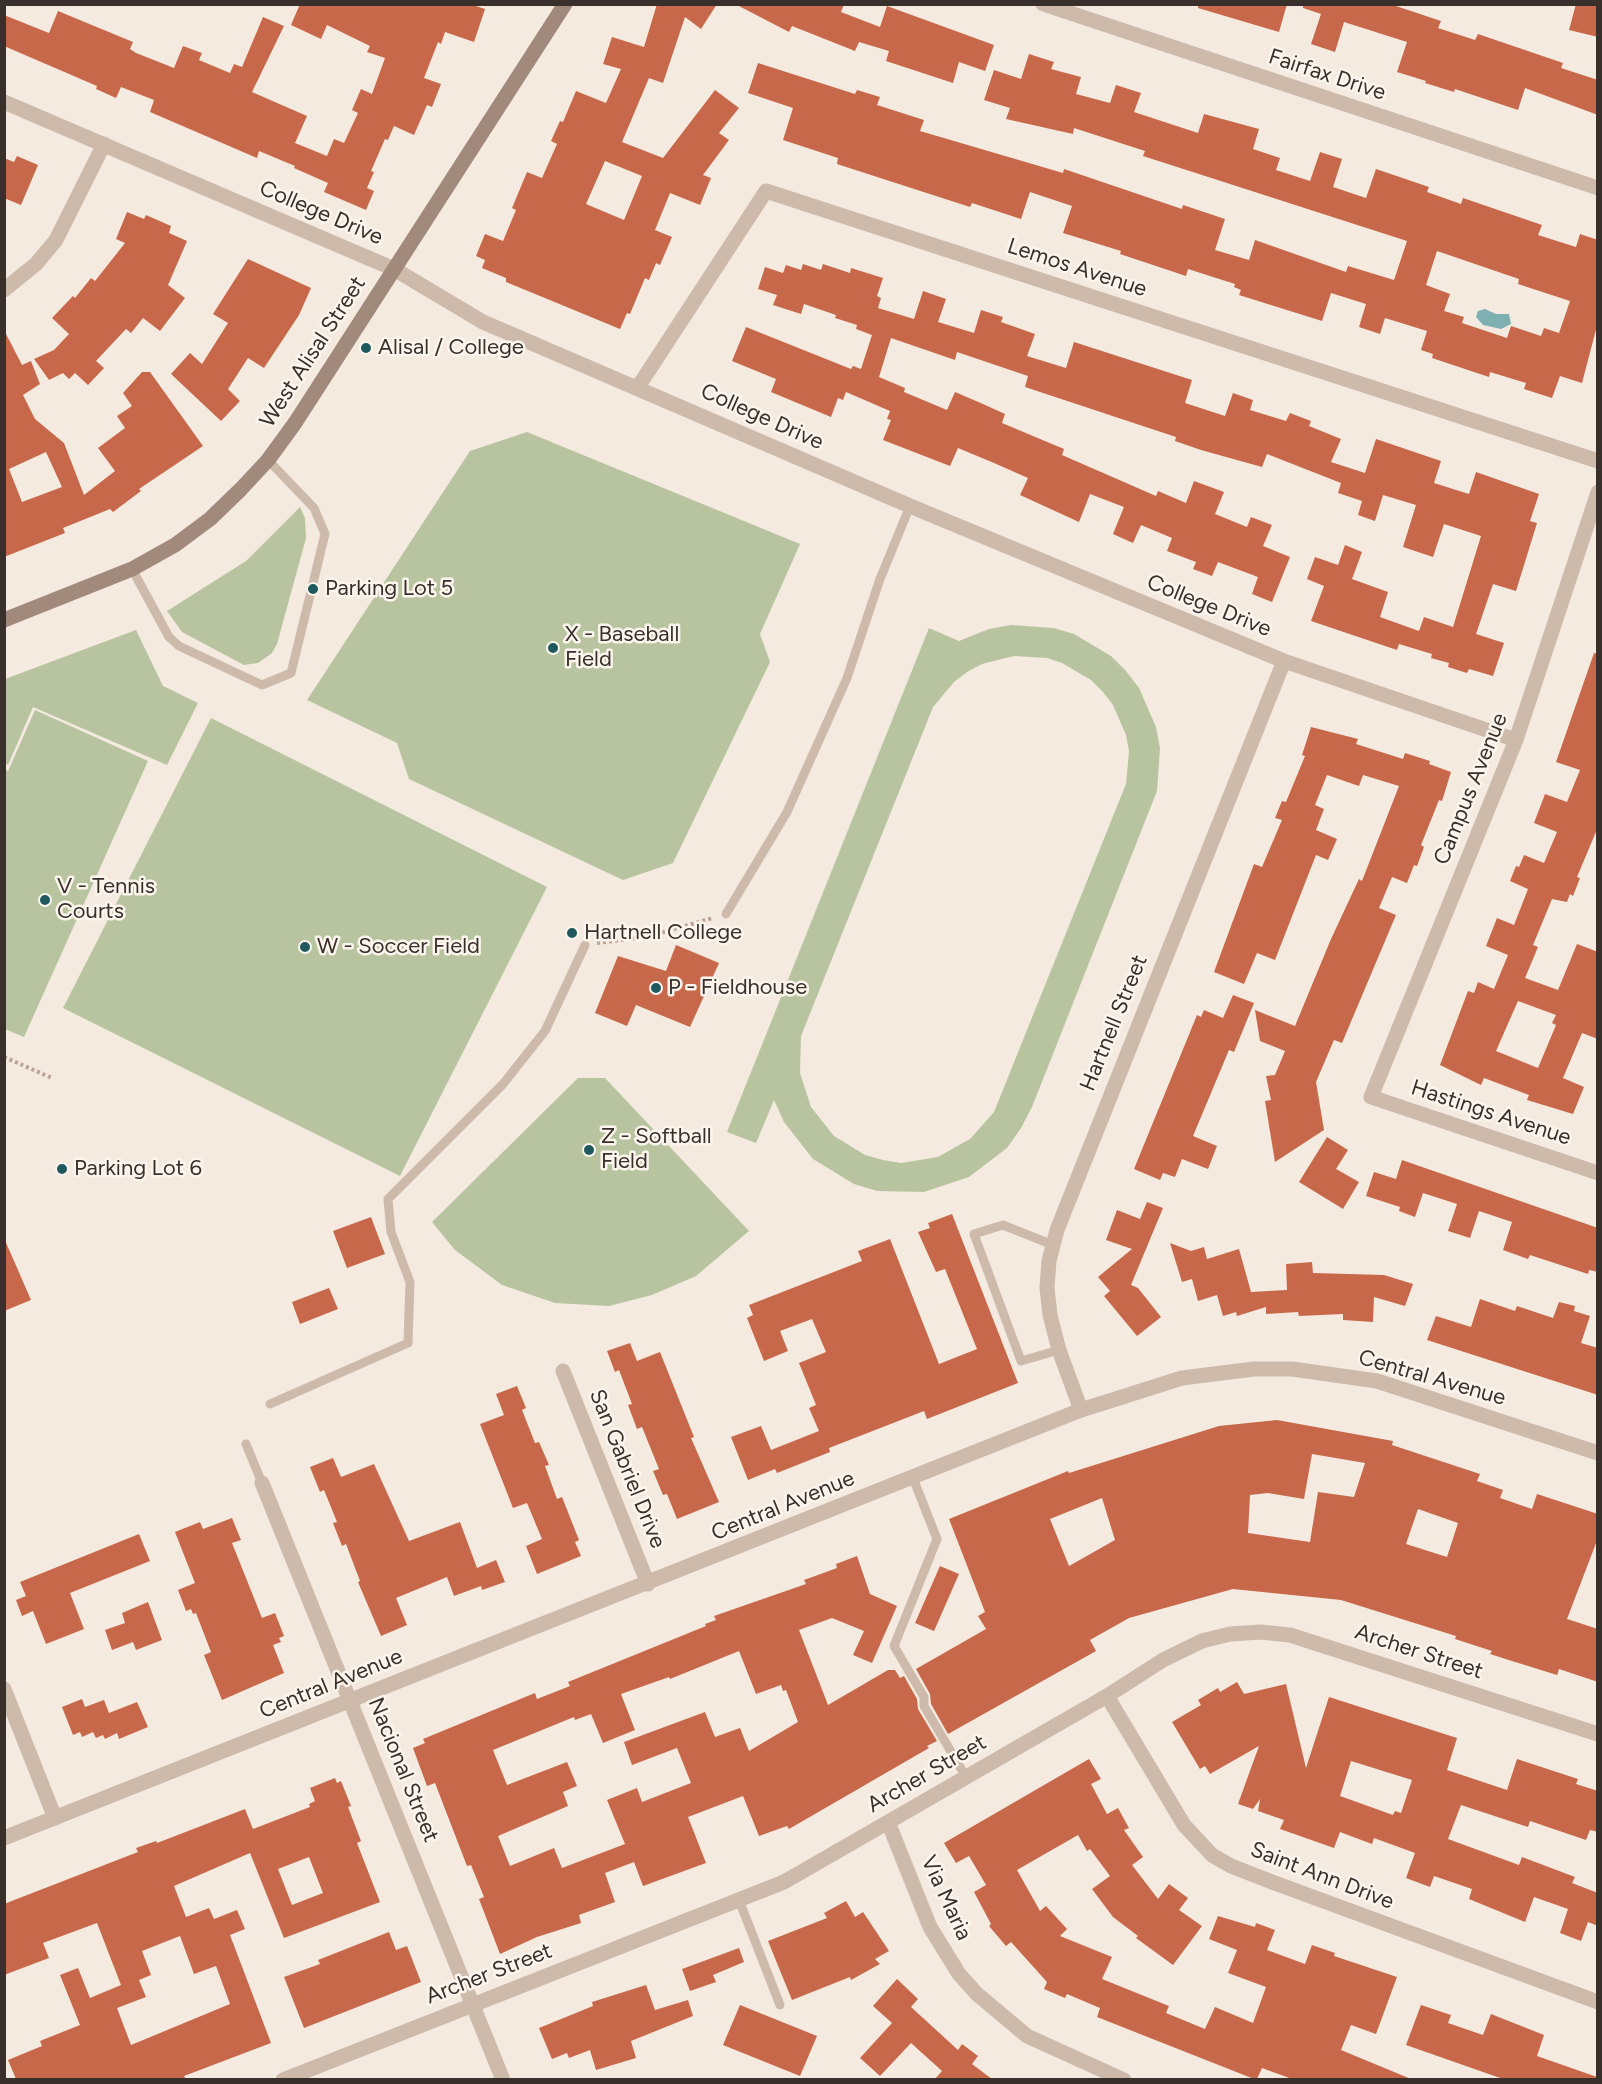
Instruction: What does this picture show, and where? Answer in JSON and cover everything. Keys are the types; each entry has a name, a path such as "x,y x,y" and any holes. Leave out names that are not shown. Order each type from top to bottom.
{"main road":[{"name":"West Alisal Street","path":"4,620 132,569 174,545 210,519 268,460 295,423 565,4"}],"street":[{"name":"Fairfax Drive","path":"1043,4 1598,188"},
{"name":"College Drive","path":"4,102 394,269 483,322 910,506 1284,661 1516,741"},
{"path":"4,290 36,264 56,240 104,144"},
{"name":"Lemos Avenue","path":"638,387 766,191 1598,461"},
{"name":"Campus Avenue","path":"1371,1097 1516,741 1598,492"},
{"name":"Hartnell Street","path":"1081,1410 1059,1350 1050,1315 1047,1288 1053,1245 1101,1118 1284,661"},
{"name":"Hastings Avenue","path":"1371,1097 1598,1173"},
{"name":"Central Avenue","path":"4,1838 913,1479 1081,1410 1182,1378 1242,1370 1292,1369 1377,1381 1598,1453"},
{"name":"San Gabriel Drive","path":"563,1371 648,1584"},
{"name":"Nacional Street","path":"262,1483 503,2079"},
{"name":"Archer Street","path":"283,2079 739,1900 803,1872 1107,1696 1181,1650 1230,1634 1261,1632 1290,1635 1598,1734"},
{"path":"4,1689 55,1818"},
{"name":"Saint Ann Drive","path":"1107,1696 1184,1825 1212,1855 1231,1866 1272,1882 1598,2002"},
{"name":"Via Maria","path":"888,1822 930,1927 959,1974 977,1994 1027,2036 1124,2079"}],"lane":[{"path":"132,569 169,637 178,646 262,685 291,673 325,534 314,508 268,460"},
{"path":"726,914 787,812 847,678 880,579 910,506"},
{"path":"270,1404 408,1343 410,1282 391,1232 388,1199 503,1084 545,1031 585,945"},
{"path":"1053,1245 1003,1225 974,1234 1021,1361 1059,1350"},
{"name":"Nacional Street","path":"246,1444 262,1483"},
{"path":"913,1479 937,1539 894,1646 924,1697 924,1706 966,1777"},
{"path":"739,1900 780,2005"}],"path":[{"path":"585,945 646,937 726,914"},
{"path":"4,1057 52,1078"}],"green space":[{"name":"X - Baseball Field","path":"527,432 800,544 760,634 770,662 673,863 623,880 409,779 397,743 307,700 470,451"},
{"path":"300,507 305,518 306,538 277,644 272,653 258,663 244,665 182,632 167,611 246,561"},
{"path":"1011,625 1054,628 1074,634 1111,656 1139,688 1156,727 1160,748 1157,791 1032,1107 1007,1148 969,1177 924,1192 877,1191 854,1184 813,1159 784,1122 774,1100 756,1143 727,1132 929,628 959,641 989,629","holes":["1014,656 1047,658 1062,663 1091,680 1113,705 1126,735 1129,751 1126,784 994,1112 970,1139 938,1157 901,1163 865,1155 834,1136 811,1107 800,1073 801,1036 933,707 954,682 982,664"]},
{"path":"136,630 163,686 198,703 167,765 33,707 8,765 5,763 5,679"},
{"name":"V - Tennis Courts","path":"35,710 148,761 24,1037 5,1029 4,769 8,771"},
{"name":"W - Soccer Field","path":"211,718 547,887 400,1176 63,1008"},
{"name":"Z - Softball Field","path":"578,1078 605,1078 749,1231 696,1276 652,1295 609,1306 555,1303 502,1285 455,1250 432,1222"}],"water":[{"path":"1485,309 1496,314 1509,314 1511,324 1501,329 1483,325 1476,317 1478,311"}],"building":[{"path":"300,4 470,4 485,9 474,42 445,32 441,44 438,42 424,78 441,84 432,107 427,105 414,135 394,126 388,140 385,139 371,171 374,172 367,188 374,191 366,210 324,192 328,183 294,168 295,166 259,151 257,158 150,112 154,100 121,87 116,98 96,89 97,86 4,46 4,15 49,33 58,11 133,42 130,49 136,53 174,68 183,46 202,53 199,60 230,73 234,64 242,67 263,17 284,26 252,92 307,116 295,143 327,156 334,139 344,143 358,113 352,110 361,89 372,94 385,58 367,52 370,46 327,25 321,39 291,25"},
{"path":"657,4 717,4 701,29 685,17 663,83 649,78 622,142 663,158 715,90 739,108 719,133 729,140 703,175 711,178 700,205 670,193 655,230 672,237 660,265 656,263 649,280 645,278 630,314 627,313 620,329 506,282 506,278 482,268 485,260 476,256 485,234 503,241 516,210 512,208 527,172 542,178 557,144 551,141 560,121 563,122 576,91 606,103 621,69 603,64 612,37 644,47","holes":["605,161 642,176 624,220 586,204"]},
{"path":"735,4 844,4 841,12 880,27 887,6 994,45 985,71 959,62 953,83 886,61 889,51 859,42 855,51 792,26 789,32"},
{"path":"1198,4 1287,4 1279,32 1198,8"},
{"path":"1303,4 1390,4 1441,21 1438,28 1475,40 1478,34 1563,63 1561,68 1598,80 1598,115 1525,88 1518,110 1455,89 1454,92 1425,83 1426,81 1397,72 1407,42 1344,22 1335,52 1311,44 1321,14 1303,8"},
{"path":"1576,4 1598,4 1598,37 1569,30"},
{"path":"1029,54 1054,62 1051,69 1081,77 1076,94 1110,103 1116,85 1141,93 1134,112 1198,133 1204,114 1259,129 1253,149 1280,158 1276,170 1310,181 1320,152 1342,159 1333,187 1366,198 1376,169 1429,187 1427,192 1461,204 1463,198 1542,225 1538,235 1576,247 1580,234 1598,240 1598,322 1582,383 1560,376 1552,398 1524,389 1526,383 1490,372 1489,377 1432,358 1433,354 1421,350 1427,331 1385,318 1380,334 1359,327 1366,304 1331,293 1322,321 1239,295 1241,290 1234,287 1235,284 1188,269 1186,276 1120,254 1121,251 1063,233 1072,206 1030,192 1021,219 972,203 970,207 837,164 838,158 783,140 793,108 748,93 758,63 855,94 857,90 880,97 877,105 924,120 920,131 1063,173 1064,169 1182,209 1183,205 1225,219 1215,250 1249,260 1255,240 1346,272 1348,266 1394,280 1407,241 1143,156 1145,151 1074,128 1073,134 1006,119 1010,108 984,100 994,70 1021,79","holes":["1437,251 1519,279 1518,284 1570,301 1559,333 1544,328 1541,336 1511,326 1507,338 1462,323 1464,317 1444,311 1450,294 1426,285"]},
{"path":"17,156 38,165 21,205 4,198 4,158 14,162"},
{"path":"127,212 144,219 146,215 171,226 169,233 187,241 168,285 185,298 160,331 143,318 131,333 126,329 96,361 104,368 88,385 75,373 69,379 63,373 49,380 34,359 54,350 69,334 52,318 73,296 75,298 91,278 95,281 125,243 116,239"},
{"path":"248,259 311,288 299,315 264,368 248,358 228,389 240,401 221,421 171,374 190,353 202,364 228,323 213,314"},
{"path":"803,264 821,270 823,264 850,273 851,268 883,278 877,296 881,298 878,308 914,319 923,291 946,299 938,322 974,333 981,310 1003,317 1001,322 1035,334 1027,356 1066,368 1074,342 1192,380 1185,403 1225,416 1233,393 1253,400 1250,410 1286,421 1290,413 1311,421 1309,426 1341,439 1331,462 1365,473 1376,439 1441,461 1434,483 1469,494 1476,472 1539,494 1530,521 1537,523 1516,591 1493,584 1476,634 1504,643 1493,676 1469,669 1467,673 1448,667 1449,663 1431,658 1432,654 1399,644 1397,650 1311,621 1324,586 1307,579 1315,557 1338,565 1345,545 1362,552 1352,579 1388,592 1380,617 1419,631 1424,617 1453,627 1481,536 1444,524 1433,557 1403,547 1416,505 1383,495 1375,521 1358,515 1362,501 1338,493 1341,483 1267,454 1262,467 1201,450 1175,441 1176,437 1025,387 1028,376 957,352 955,360 891,338 879,377 905,388 904,392 947,410 955,392 1005,414 1002,423 1064,449 1062,455 1156,496 1158,491 1186,503 1194,481 1224,492 1215,514 1247,527 1251,517 1272,525 1263,546 1290,557 1272,602 1252,594 1258,577 1218,562 1212,576 1193,569 1196,562 1167,551 1172,538 1141,525 1133,543 1113,534 1124,507 1090,494 1079,522 1020,495 1028,478 994,463 958,448 950,466 883,440 891,420 887,419 890,411 846,392 843,400 838,398 831,417 771,392 776,379 732,361 746,327 851,369 853,366 861,369 872,335 856,329 857,325 835,318 836,315 804,304 801,314 773,305 777,295 758,289 765,267 783,273 786,265 801,270"},
{"path":"4,330 22,365 31,361 40,384 23,395 35,419 64,443 84,495 115,471 98,448 125,428 117,416 132,406 123,393 142,372 150,372 203,446 139,489 141,491 113,512 110,509 63,528 65,533 4,557","holes":["46,452 62,487 22,502 9,469"]},
{"path":"1594,653 1598,654 1598,827 1577,877 1580,878 1573,896 1570,894 1567,902 1552,899 1533,945 1538,947 1525,978 1558,990 1577,944 1598,952 1598,1039 1582,1033 1563,1078 1584,1087 1573,1114 1527,1100 1529,1095 1484,1078 1481,1085 1440,1065 1468,991 1474,993 1478,982 1494,989 1508,955 1486,946 1497,918 1514,925 1528,889 1510,881 1516,866 1519,867 1524,855 1544,863 1557,832 1534,823 1545,794 1567,802 1580,770 1556,762","holes":["1518,1001 1556,1015 1552,1023 1556,1025 1538,1068 1496,1051"]},
{"path":"1311,727 1358,739 1356,744 1403,759 1405,753 1430,761 1429,764 1451,772 1442,801 1439,800 1421,845 1424,847 1417,866 1414,865 1407,883 1392,877 1379,908 1396,915 1342,1043 1334,1040 1316,1082 1324,1130 1275,1162 1265,1101 1271,1100 1266,1076 1275,1075 1285,1051 1260,1041 1255,1010 1295,1026 1331,939 1359,879 1362,881 1399,786 1363,775 1359,786 1327,775 1315,805 1324,809 1316,830 1337,839 1328,860 1316,855 1275,960 1257,953 1244,984 1214,972 1254,864 1262,867 1282,820 1275,818 1282,801 1286,802 1305,756 1302,755"},
{"name":"P - Fieldhouse","path":"676,945 719,963 690,1027 636,1005 627,1026 595,1013 618,956 666,971"},
{"path":"1233,995 1254,1003 1234,1052 1229,1050 1193,1136 1217,1146 1208,1169 1182,1159 1175,1177 1163,1173 1160,1180 1134,1169 1197,1015 1201,1017 1204,1010 1223,1018"},
{"path":"1327,1137 1348,1150 1336,1169 1359,1182 1343,1209 1299,1182"},
{"path":"1402,1160 1598,1228 1598,1272 1589,1270 1588,1274 1530,1255 1528,1259 1503,1250 1512,1222 1479,1211 1470,1238 1448,1231 1457,1204 1423,1193 1415,1217 1399,1211 1400,1207 1366,1196 1374,1172 1396,1179"},
{"path":"1147,1202 1163,1208 1131,1285 1138,1288 1161,1317 1137,1336 1104,1296 1110,1291 1098,1277 1132,1249 1106,1240 1117,1210 1140,1219"},
{"path":"952,1214 1018,1383 927,1419 924,1411 829,1448 830,1452 777,1473 775,1469 748,1480 731,1437 761,1426 771,1450 819,1431 809,1408 816,1405 799,1363 826,1352 812,1319 780,1331 788,1351 764,1361 747,1318 753,1315 749,1305 862,1261 858,1251 890,1239 939,1364 977,1349 945,1269 936,1272 918,1232 930,1228 928,1223"},
{"path":"371,1217 385,1254 347,1268 333,1231"},
{"path":"4,1238 31,1300 4,1311"},
{"path":"1170,1243 1191,1251 1204,1247 1207,1259 1239,1249 1251,1292 1287,1290 1286,1264 1312,1262 1313,1273 1384,1275 1413,1284 1405,1306 1374,1297 1373,1322 1343,1320 1343,1314 1299,1316 1298,1312 1266,1314 1266,1307 1237,1316 1236,1312 1223,1316 1217,1295 1198,1301 1192,1279 1182,1282"},
{"path":"329,1288 338,1309 300,1324 292,1302"},
{"path":"1480,1299 1515,1311 1517,1306 1553,1318 1559,1302 1575,1306 1574,1311 1590,1316 1581,1343 1598,1348 1598,1395 1427,1340 1436,1316 1471,1327"},
{"path":"630,1343 637,1361 660,1352 694,1437 691,1438 719,1502 677,1519 667,1494 663,1495 653,1471 659,1469 642,1427 637,1429 628,1405 632,1404 619,1370 615,1372 607,1351"},
{"path":"517,1386 526,1408 522,1410 535,1443 539,1442 549,1465 545,1466 557,1499 562,1497 579,1540 575,1542 581,1556 537,1574 526,1546 542,1539 527,1503 513,1508 480,1424 504,1415 496,1394"},
{"path":"1277,1420 1393,1441 1392,1445 1480,1474 1477,1481 1503,1490 1500,1498 1532,1509 1537,1494 1598,1514 1598,1538 1567,1619 1598,1629 1598,1682 1559,1669 1557,1675 1490,1654 1492,1651 1455,1639 1456,1636 1341,1600 1233,1589 1129,1618 1090,1640 1096,1651 948,1734 931,1704 930,1694 916,1669 986,1629 978,1616 985,1612 949,1519 1068,1471 1069,1473 1219,1426","holes":["1312,1454 1365,1463 1354,1497 1318,1492 1310,1542 1248,1533 1250,1495 1268,1493 1304,1499","1102,1498 1115,1540 1069,1566 1050,1519","1418,1509 1458,1523 1447,1557 1406,1544"]},
{"path":"333,1458 341,1477 374,1464 409,1541 460,1522 477,1568 496,1560 505,1582 482,1590 481,1586 454,1596 447,1577 396,1598 407,1625 381,1636 358,1582 360,1581 346,1544 342,1546 333,1523 337,1522 324,1490 320,1492 310,1467"},
{"path":"232,1518 241,1540 232,1543 262,1618 275,1613 284,1636 279,1638 281,1642 273,1645 284,1673 222,1700 204,1655 211,1652 196,1613 193,1614 191,1609 186,1611 178,1590 195,1583 175,1532 200,1522 203,1529"},
{"path":"139,1534 150,1561 70,1593 84,1629 46,1644 33,1611 22,1616 16,1600 26,1596 20,1582"},
{"path":"857,1556 870,1594 897,1606 872,1663 853,1655 864,1631 832,1618 799,1630 828,1705 888,1670 895,1670 900,1678 904,1676 917,1699 918,1709 937,1741 927,1746 929,1748 789,1829 787,1826 759,1836 743,1796 688,1817 706,1863 643,1886 634,1862 605,1873 615,1902 579,1915 581,1923 537,1937 500,1954 479,1899 484,1897 471,1865 467,1866 435,1783 427,1786 413,1748 425,1743 423,1739 535,1693 537,1699 570,1686 568,1682 706,1626 705,1624 716,1620 714,1616 806,1584 804,1580 837,1568 836,1564","holes":["739,1651 756,1694 781,1685 783,1691 786,1690 798,1722 749,1751 740,1728 715,1737 705,1712 624,1742 632,1765 677,1748 691,1783 642,1802 637,1788 607,1800 625,1844 562,1868 554,1848 510,1866 498,1836 568,1806 563,1792 577,1786 567,1762 507,1785 493,1750 574,1717 575,1720 591,1714 603,1743 635,1730 621,1694 669,1677 670,1679"]},
{"path":"940,1566 959,1574 934,1631 915,1623"},
{"path":"148,1602 162,1640 136,1650 133,1642 112,1650 105,1630 125,1623 122,1613"},
{"path":"1237,1682 1244,1694 1286,1684 1306,1768 1329,1697 1457,1738 1447,1770 1507,1790 1517,1759 1578,1779 1576,1784 1598,1791 1598,1832 1590,1830 1586,1840 1530,1821 1528,1827 1461,1805 1448,1839 1519,1865 1522,1857 1575,1877 1572,1883 1598,1893 1598,1926 1588,1922 1581,1941 1560,1933 1568,1909 1534,1897 1525,1922 1469,1899 1472,1889 1434,1876 1430,1887 1406,1878 1415,1853 1374,1838 1372,1844 1340,1832 1334,1848 1280,1829 1284,1820 1258,1811 1260,1799 1253,1809 1238,1804 1259,1746 1210,1774 1205,1766 1200,1769 1172,1722 1201,1705 1198,1700 1218,1688 1220,1692","holes":["1351,1761 1412,1780 1401,1813 1395,1811 1393,1815 1340,1796"]},
{"path":"82,1699 85,1707 104,1700 109,1713 137,1702 148,1727 119,1739 117,1733 105,1739 103,1735 96,1738 93,1732 82,1737 80,1732 73,1735 62,1707"},
{"path":"1089,1759 1101,1779 1091,1784 1107,1814 1118,1808 1129,1828 1124,1830 1143,1857 1132,1865 1158,1899 1169,1884 1188,1898 1179,1910 1202,1926 1173,1965 1136,1938 1138,1936 1113,1917 1092,1889 1110,1876 1090,1849 1087,1851 1078,1835 1017,1870 1040,1911 1046,1906 1067,1929 1060,1936 1112,1957 1102,1979 1169,2006 1166,2013 1205,2029 1215,2007 1253,2023 1266,1987 1228,1973 1237,1950 1209,1939 1218,1916 1255,1927 1256,1923 1275,1930 1267,1950 1305,1964 1312,1945 1335,1953 1334,1956 1397,1977 1376,2034 1351,2025 1341,2050 1411,2079 1292,2079 1262,2068 1257,2079 1254,2079 1097,2017 1100,2008 1067,1994 1065,1998 1044,1989 1047,1982 1011,1942 1006,1946 989,1926 991,1924 974,1892 986,1885 969,1856 956,1863 944,1843"},
{"path":"335,1778 337,1783 341,1781 361,1841 357,1843 380,1902 284,1938 250,1853 174,1886 186,1917 209,1908 214,1919 237,1910 245,1929 230,1935 271,2043 184,2076 186,2079 16,2079 8,2060 42,2046 40,2041 80,2025 60,1975 78,1968 90,1998 121,1985 97,1923 43,1943 49,1958 4,1975 4,1904 138,1852 136,1848 156,1841 157,1843 245,1809 253,1829 310,1807 309,1804 315,1801 310,1788","holes":["309,1857 323,1893 292,1905 278,1869","180,1936 194,1974 216,1966 230,2004 131,2045 117,2008 146,1997 139,1980 151,1975 142,1951"]},
{"path":"846,1901 855,1917 863,1912 889,1951 875,1959 880,1964 851,1980 850,1977 792,2000 768,1941 827,1918 824,1913"},
{"path":"389,1932 396,1950 407,1946 421,1982 304,2028 284,1977 320,1964 318,1960"},
{"path":"739,1948 744,1962 713,1975 716,1982 690,1991 682,1969"},
{"path":"897,1979 918,1999 911,2007 958,2050 962,2044 978,2056 972,2064 992,2079 935,2079 942,2071 911,2043 880,2076 860,2058 892,2023 873,2006"},
{"path":"646,1985 655,2010 688,2000 693,2016 631,2041 636,2058 596,2070 590,2050 569,2058 567,2053 552,2059 539,2028 593,2006 592,2002"},
{"path":"740,2005 817,2036 800,2076 723,2045"},
{"path":"1421,2005 1451,2015 1448,2023 1483,2035 1491,2014 1544,2035 1537,2056 1597,2077 1597,2079 1503,2079 1406,2045"}],"place":[{"name":"Alisal / College","path":"366,348"},
{"name":"Parking Lot 5","path":"313,589"},
{"name":"X - Baseball Field","path":"553,648"},
{"name":"V - Tennis Courts","path":"45,900"},
{"name":"Hartnell College","path":"572,933"},
{"name":"W - Soccer Field","path":"305,947"},
{"name":"P - Fieldhouse","path":"656,988"},
{"name":"Z - Softball Field","path":"589,1150"},
{"name":"Parking Lot 6","path":"62,1169"}]}
